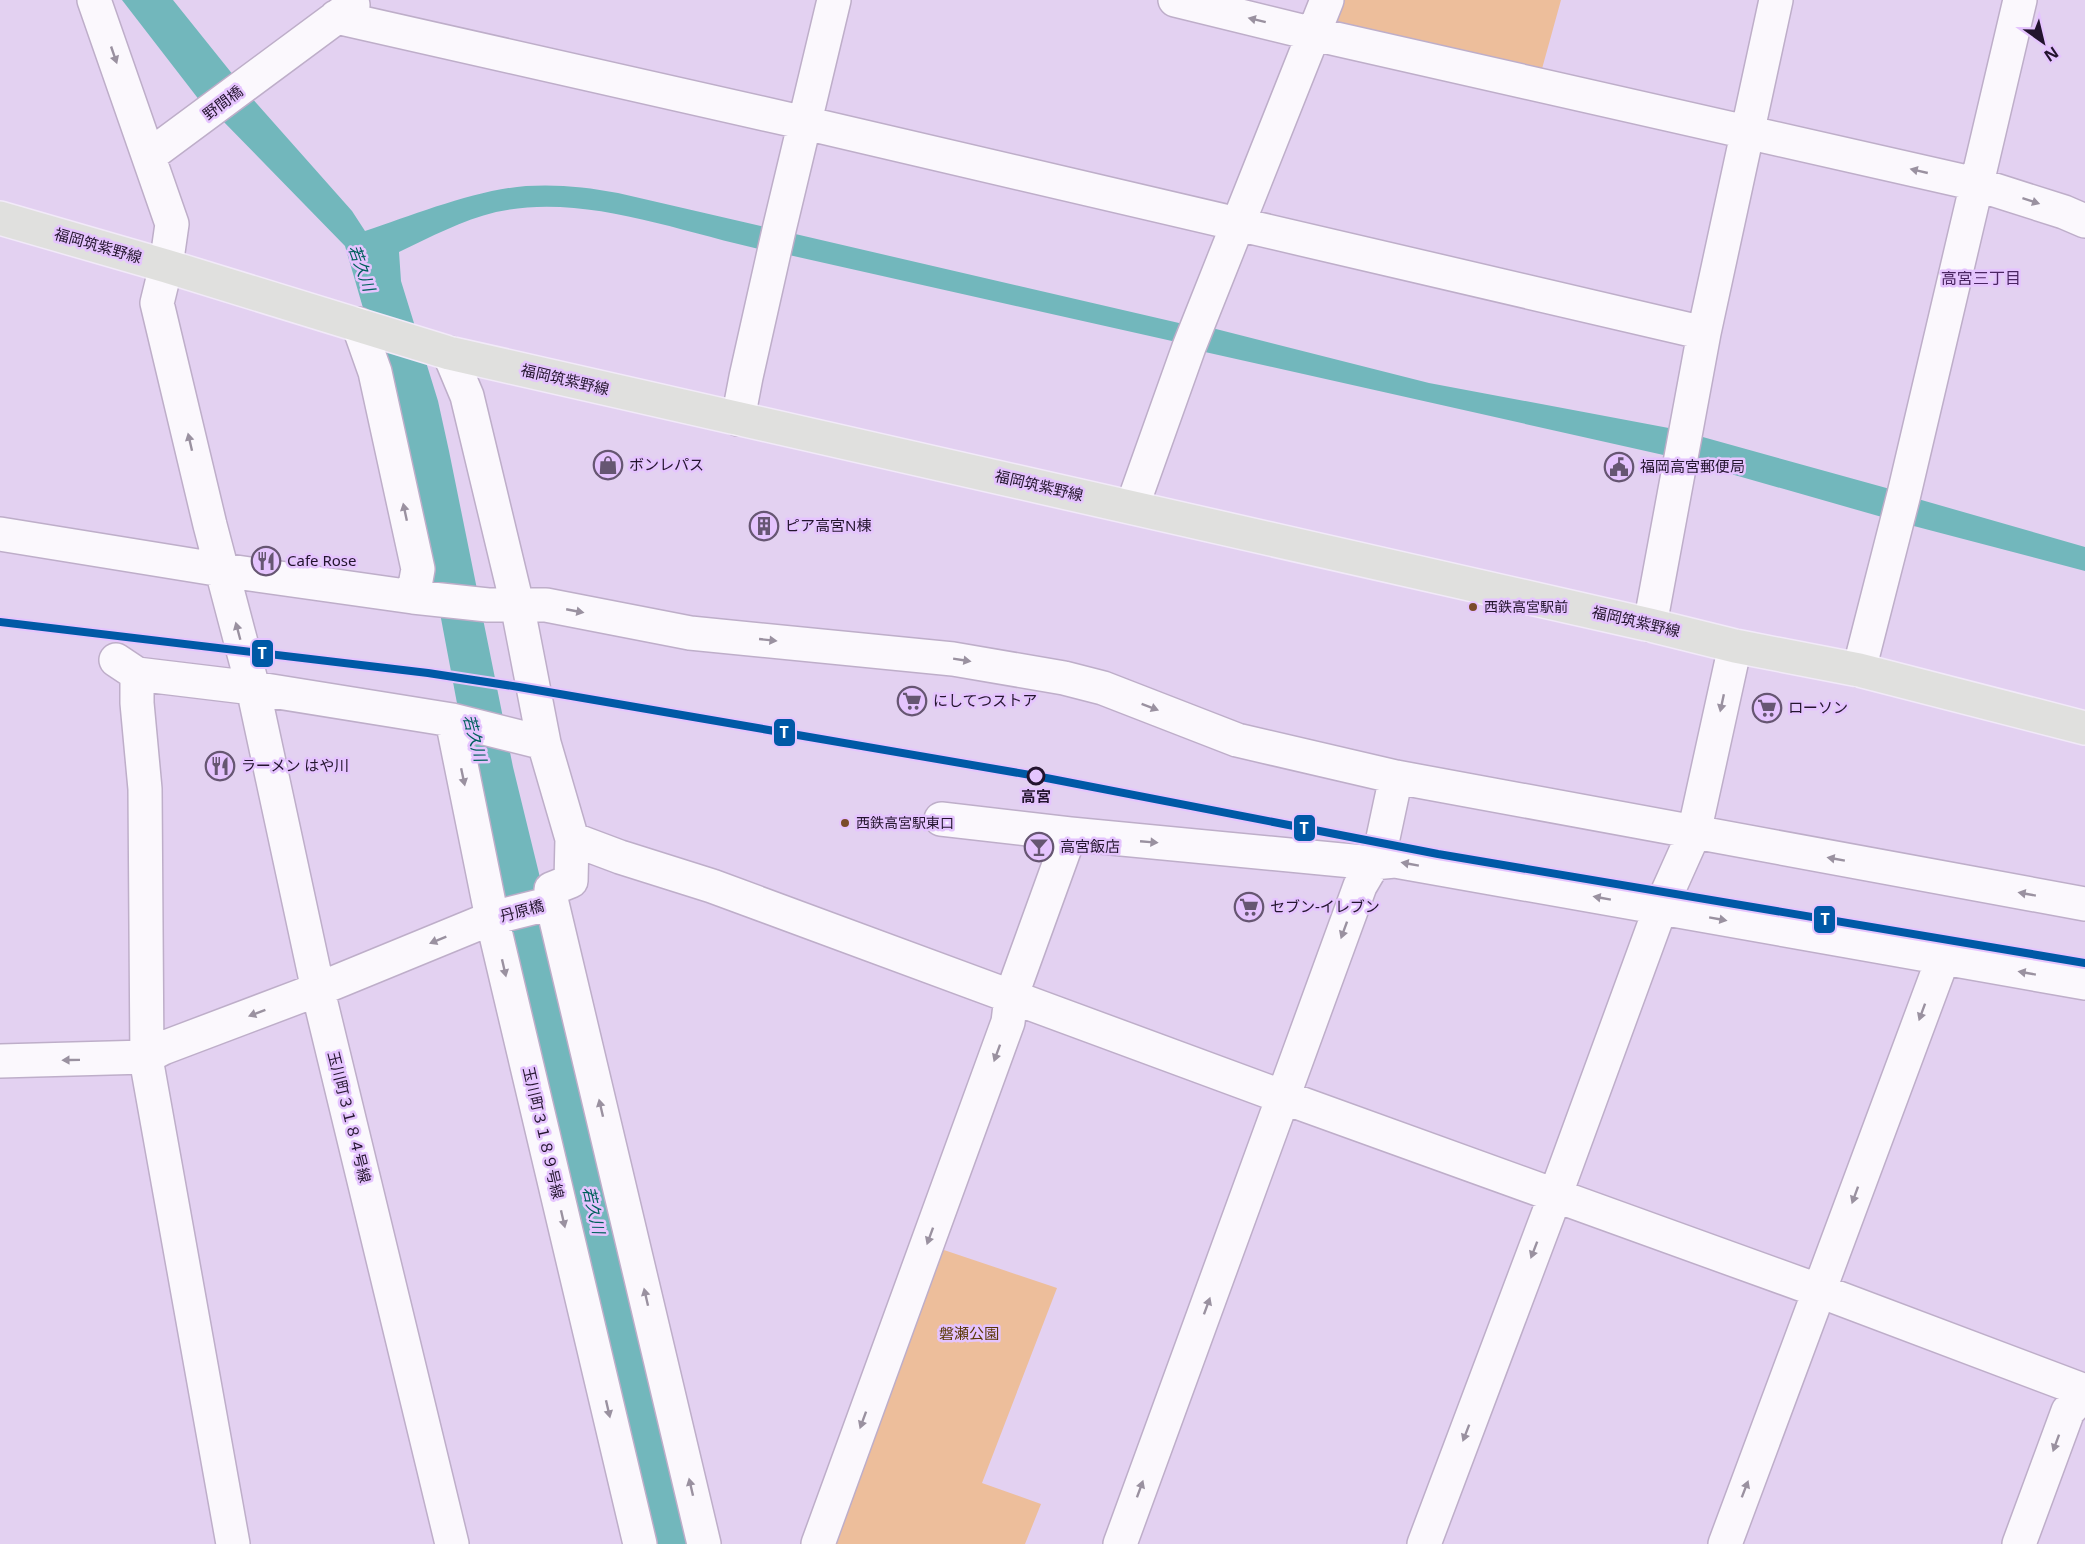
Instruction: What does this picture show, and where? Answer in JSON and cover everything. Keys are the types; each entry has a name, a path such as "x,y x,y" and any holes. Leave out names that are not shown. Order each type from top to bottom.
{"main road":[{"name":"福岡筑紫野線","path":"0,218 166,266 449,353 1735,646 1859,670 2085,728"}],"street":[{"name":"玉川町３１８４号線","path":"94,0 172,224 166,266 157,303 253,688 320,999 452,1544"},
{"path":"738,419 834,0"},
{"path":"1175,0 1314,34 1977,184 2085,221"},
{"path":"1132,507 1193,337 1327,0"},
{"path":"1650,625 1704,333 1776,0"},
{"path":"1859,670 2020,0"},
{"name":"野間橋","path":"149,156 348,9"},
{"path":"348,9 805,123 1704,333"},
{"path":"362,326 375,372 418,569 420,598"},
{"path":"449,353 467,396 502,604 530,738 572,839 571,881 551,889 552,903 704,1544"},
{"path":"0,534 222,570 420,598 546,605 690,633 953,659 1064,678 1103,688 1237,740 1396,777 2085,904"},
{"path":"1424,1544 1660,909 1694,833 1735,646"},
{"path":"233,1544 146,1057 145,789 137,703 127,667 452,720 530,738"},
{"name":"玉川町３１８９号線","path":"452,720 492,918 640,1544"},
{"path":"1120,1544 1360,886 1380,852 1396,777"},
{"path":"941,819 1070,834 1373,863 1395,861 2085,983"},
{"path":"818,1544 1008,1022 1011,997 1070,834"},
{"path":"572,839 712,886 1283,1097 1820,1291 2085,1392 2068,1411 2019,1544"},
{"name":"丹原橋","path":"146,1057 163,1048 319,989 492,918 552,903"},
{"path":"1725,1544 1943,957"},
{"path":"0,1061 146,1057"}],"green space":[{"path":"1338,0 1561,0 1540,76 1329,26"},
{"name":"磐瀬公園","path":"932,1246 1057,1288 982,1483 1041,1504 1025,1544 825,1544"}],"water":[{"name":"若久川","path":"122,0 173,0 250,96 352,211 365,231 444,204 506,188 561,186 618,193 1179,323 1216,329 1429,383 1674,429 1890,489 2085,547 2085,571 1910,525 1668,456 1205,352 1172,341 753,248 606,212 532,207 496,212 459,224 399,252 401,281 438,401 513,767 575,1021 697,1544 648,1544 466,751 433,576 386,387 345,246 220,118 200,101"}],"transit line":[{"name":"T","path":"0,622 428,673 519,687 1036,776 1438,854 2085,963"}],"place":[{"name":"ボンレパス","path":"608,465"},
{"name":"福岡高宮郵便局","path":"1619,467"},
{"name":"ピア高宮N棟","path":"764,526"},
{"name":"Cafe Rose","path":"266,561"},
{"name":"西鉄高宮駅前","path":"1473,607"},
{"name":"にしてつストア","path":"912,701"},
{"name":"ローソン","path":"1767,708"},
{"name":"ラーメン はや川","path":"220,766"},
{"name":"高宮","path":"1036,776"},
{"name":"西鉄高宮駅東口","path":"845,823"},
{"name":"高宮飯店","path":"1039,847"},
{"name":"セブン-イレブン","path":"1249,907"}],"district":[{"name":"高宮三丁目","path":"1981,278"}]}
